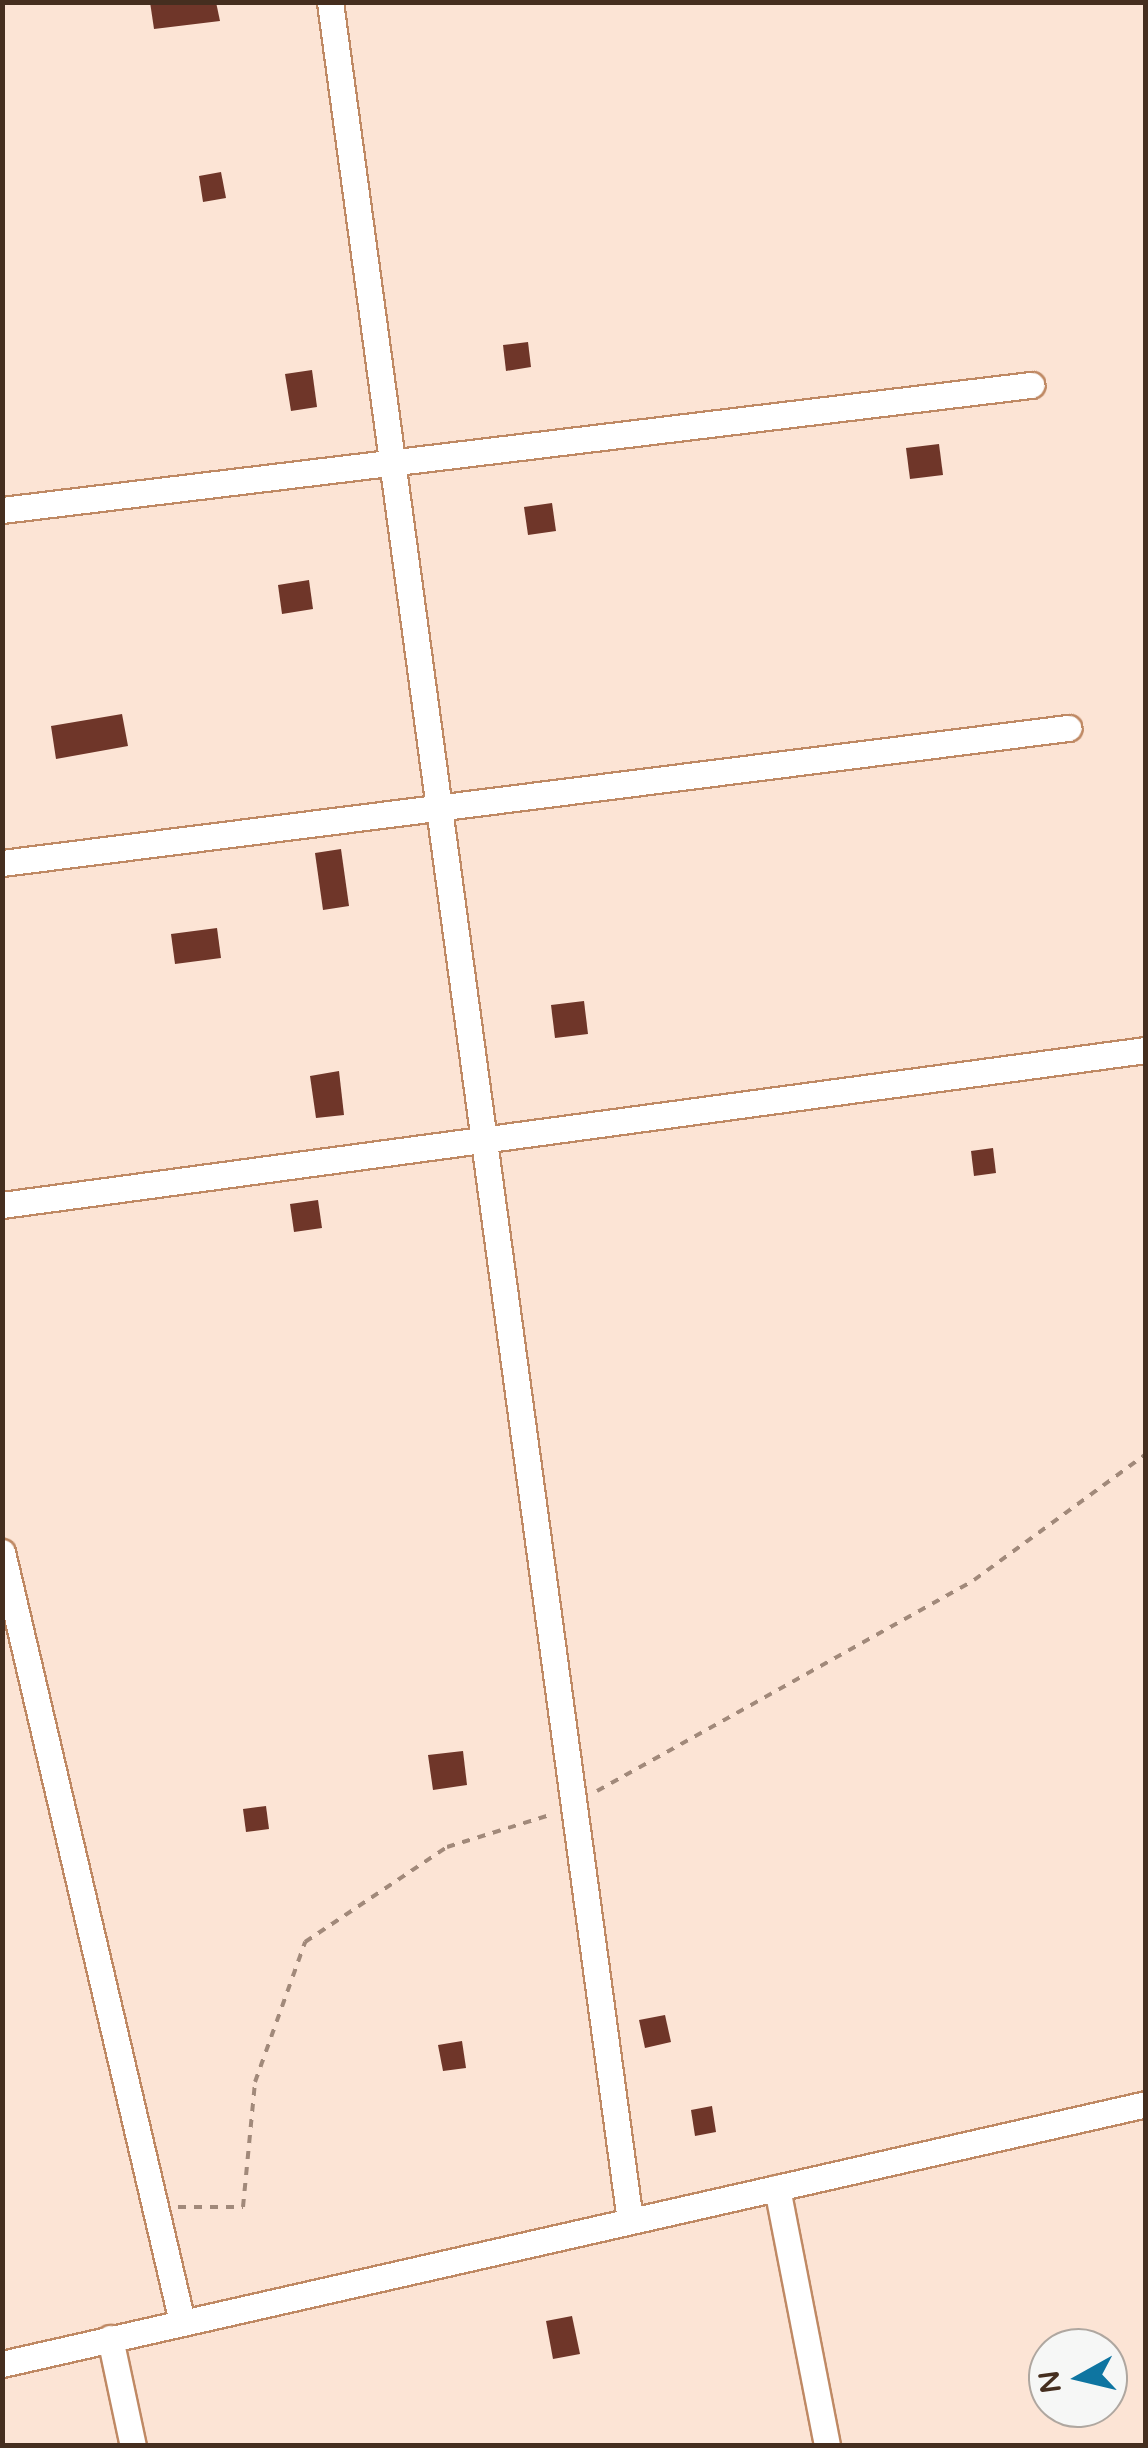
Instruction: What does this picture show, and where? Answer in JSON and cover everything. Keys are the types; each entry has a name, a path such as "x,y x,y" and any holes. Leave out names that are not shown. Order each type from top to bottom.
{"street":[{"path":"330,2 630,2220"},
{"path":"2,510 1031,385"},
{"path":"2,864 1068,728"},
{"path":"2,1204 1146,1050"},
{"path":"2,1552 182,2322"},
{"path":"2,2364 1146,2104"},
{"path":"776,2188 827,2446"},
{"path":"110,2338 133,2446"}],"building":[{"path":"150,2 216,2 220,21 154,29"},
{"path":"221,172 226,198 203,202 199,176"},
{"path":"528,342 531,367 506,371 503,345"},
{"path":"312,370 317,407 291,411 285,374"},
{"path":"939,444 943,475 910,479 906,448"},
{"path":"552,503 556,531 528,535 524,507"},
{"path":"309,580 313,609 282,614 278,585"},
{"path":"122,714 128,746 56,759 51,726"},
{"path":"341,849 349,906 323,910 315,853"},
{"path":"217,928 221,958 175,964 171,934"},
{"path":"584,1001 588,1034 555,1038 551,1005"},
{"path":"339,1071 344,1115 316,1118 310,1076"},
{"path":"993,1148 996,1173 974,1176 971,1151"},
{"path":"318,1200 322,1228 294,1232 290,1204"},
{"path":"463,1751 467,1785 433,1790 428,1755"},
{"path":"266,1806 269,1829 246,1832 243,1809"},
{"path":"665,2015 671,2042 645,2048 639,2020"},
{"path":"462,2041 466,2068 443,2071 438,2045"},
{"path":"712,2106 716,2132 695,2136 691,2110"},
{"path":"572,2316 580,2354 553,2359 546,2321"}]}
